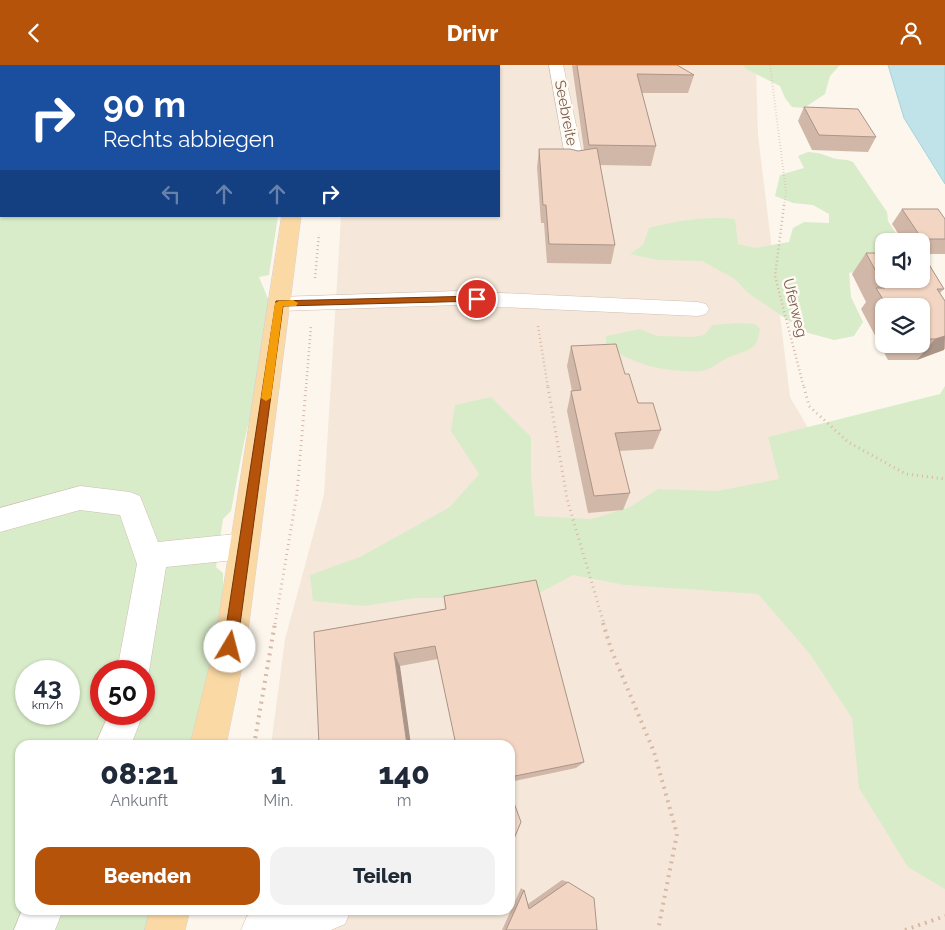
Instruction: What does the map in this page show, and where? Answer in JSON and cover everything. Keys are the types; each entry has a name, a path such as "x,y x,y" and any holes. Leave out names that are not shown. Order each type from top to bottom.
{"main road":[{"path":"209,740 230,647 292,217"},
{"path":"165,930 169,915"}],"street":[{"name":"Seebreite","path":"556,65 575,162"},
{"path":"279,303 458,298 698,309"},
{"path":"0,520 80,498 130,504 152,564 135,660"},
{"path":"149,556 245,546"},
{"path":"115,740 121,725"},
{"path":"34,930 41,915"},
{"path":"261,930 310,920"}],"path":[{"name":"Uferweg","path":"770,65 786,192 775,277 809,406 848,443 906,474 945,479"},
{"path":"255,740 297,493 320,226"},
{"path":"538,319 542,355 567,499 611,649 654,752 677,834 658,930"},
{"path":"905,930 945,916"}],"shaded area":[{"path":"500,65 756,65 758,135 790,397 831,467 945,544 945,930 248,930 250,915 515,915 515,740 272,740 285,639 324,495 341,217 500,217"}],"green space":[{"path":"743,65 840,65 830,76 825,94 804,108 792,107 785,98 780,86 746,69"},
{"path":"808,152 853,162 887,212 888,221 896,233 875,233 875,267 849,273 851,297 863,322 854,336 834,340 805,332 747,292 735,279 702,261 657,260 630,254 643,245 649,228 680,221 713,218 735,219 738,244 755,248 789,242 793,228 804,222 829,223 829,214 813,205 793,203 775,196 780,175 804,168 798,156"},
{"path":"0,217 278,217 269,275 259,277 269,301 260,376 244,442 231,511 223,519 216,567 223,573 223,643 194,740 15,740 15,915 151,915 147,930 0,930"},
{"path":"755,324 760,329 755,345 702,371 661,369 634,360 606,346 606,336 640,329 657,336 693,337 704,335 713,325"},
{"path":"945,386 945,889 908,867 859,788 852,718 810,654 758,594 625,585 573,575 532,597 416,598 364,606 313,601 310,575 360,557 450,507 479,474 451,431 455,405 491,397 531,437 531,476 535,516 592,519 630,507 658,489 717,491 779,479 768,437 940,394"}],"water":[{"path":"888,65 945,65 945,184 904,118"}],"building":[{"path":"577,65 677,65 694,75 637,74 656,146 589,145"},
{"path":"804,107 858,109 876,137 819,135"},
{"path":"597,148 615,245 549,244 546,205 543,205 539,149 570,149 578,151"},
{"path":"902,209 938,209 945,219 945,239 930,239 930,233 918,233"},
{"path":"866,253 875,253 875,270"},
{"path":"930,266 944,289 937,289 945,301 945,336 930,339 930,298 882,298 876,288 930,288"},
{"path":"616,344 625,374 629,374 638,403 653,403 661,430 615,433 630,493 594,496 571,391 581,390 571,346"},
{"path":"536,580 584,762 515,776 515,740 455,740 435,646 394,653 406,740 319,740 314,632 446,609 444,596"},
{"path":"515,806 521,822 515,836"},
{"path":"568,882 594,898 597,930 506,930 513,915 515,915 515,910 524,890 529,909"}],"slow traffic":[{"path":"266,398 279,303 293,303"}],"route":[{"path":"230,647 279,303 477,299"}]}
